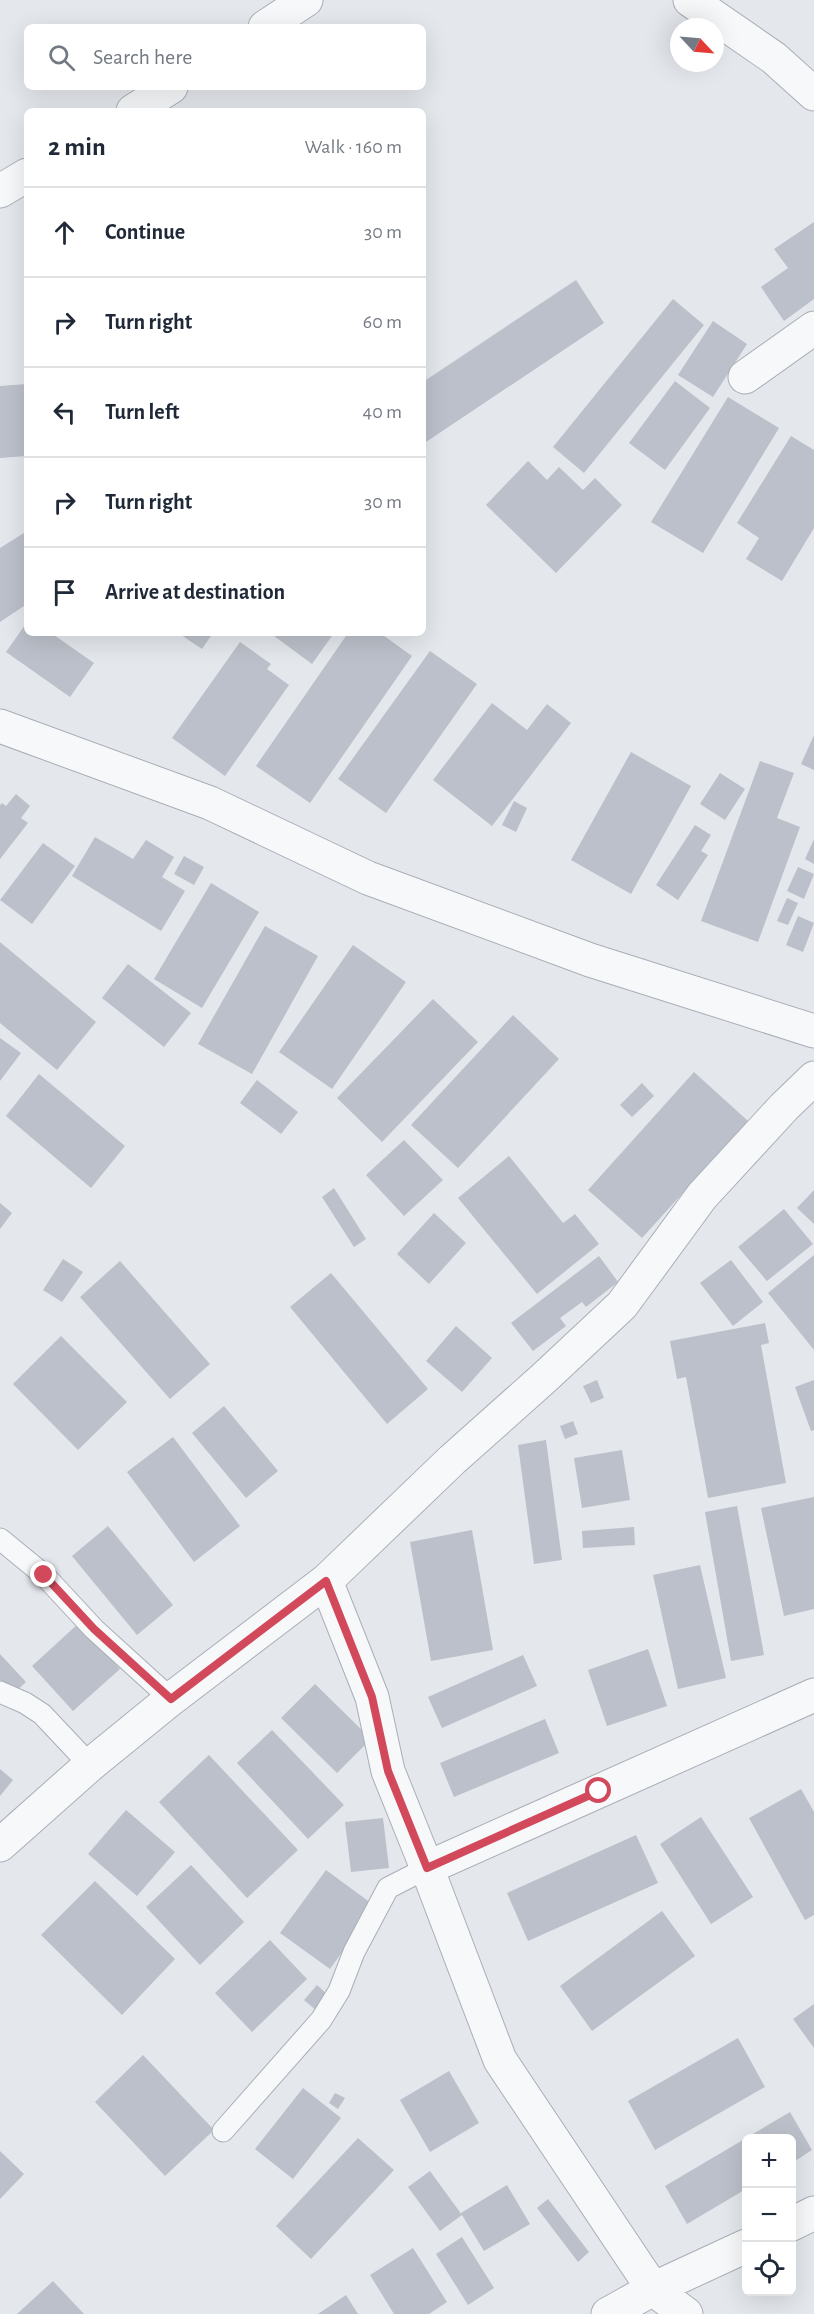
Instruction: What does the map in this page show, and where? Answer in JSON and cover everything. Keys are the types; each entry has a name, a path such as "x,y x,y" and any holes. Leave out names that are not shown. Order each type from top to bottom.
{"street":[{"path":"270,24 306,0"},
{"path":"690,0 774,58 814,94"},
{"path":"138,108 166,90"},
{"path":"0,192 24,177"},
{"path":"745,377 814,328"},
{"path":"0,726 210,804 368,878 590,960 814,1031"},
{"path":"0,1845 171,1699 326,1581 452,1460 622,1305 702,1196 814,1078"},
{"path":"326,1581 372,1697 388,1771 500,2060 653,2289 686,2314"},
{"path":"427,1868 814,1695"},
{"path":"796,2222 814,2213"},
{"path":"608,2314 653,2289 742,2248"}],"lane":[{"path":"0,1539 44,1575 94,1629 171,1699"},
{"path":"0,1692 25,1703 42,1714 90,1766"},
{"path":"223,2131 321,2020 339,1991 354,1952 388,1888 427,1868"}],"building":[{"path":"814,222 814,299 784,321 761,287 788,268 774,249"},
{"path":"576,280 604,323 426,442 426,380"},
{"path":"673,299 704,325 584,473 553,447"},
{"path":"713,321 747,344 713,397 678,375"},
{"path":"675,381 710,408 665,470 629,443"},
{"path":"24,384 24,456 0,458 0,386"},
{"path":"728,397 779,428 703,553 651,522"},
{"path":"791,436 814,450 814,528 782,581 746,559 759,538 737,523"},
{"path":"528,461 547,480 559,467 583,490 595,478 622,505 556,573 486,505"},
{"path":"24,533 24,606 0,622 0,548"},
{"path":"24,626 24,636 55,636 94,663 70,697 6,652"},
{"path":"182,636 211,636 202,649"},
{"path":"274,636 332,636 312,664"},
{"path":"346,636 384,636 412,656 310,803 256,766"},
{"path":"240,642 271,664 267,669 289,685 225,776 172,738"},
{"path":"430,651 477,684 386,813 338,779"},
{"path":"492,703 527,730 547,704 571,723 492,826 433,780"},
{"path":"814,735 814,770 801,764"},
{"path":"631,752 691,786 631,894 571,860"},
{"path":"760,761 794,773 777,818 800,827 758,942 701,921"},
{"path":"720,773 745,789 725,820 700,804"},
{"path":"16,794 30,806 21,818 28,823 0,859 0,805 2,803 6,806"},
{"path":"514,801 527,808 516,832 502,825"},
{"path":"695,825 711,835 701,851 708,855 678,900 656,885"},
{"path":"95,837 133,859 146,840 174,857 162,877 185,891 161,931 72,876"},
{"path":"814,839 814,864 805,859"},
{"path":"43,843 75,866 32,924 0,900"},
{"path":"184,856 204,867 194,885 174,874"},
{"path":"798,867 814,874 804,899 787,891"},
{"path":"211,883 259,912 202,1008 154,979"},
{"path":"787,898 798,903 788,925 777,921"},
{"path":"798,916 814,923 803,952 786,945"},
{"path":"265,926 318,956 252,1074 198,1044"},
{"path":"0,942 96,1022 57,1070 0,1023"},
{"path":"353,945 406,982 332,1089 279,1052"},
{"path":"128,964 191,1013 164,1047 102,998"},
{"path":"433,999 478,1042 382,1142 337,1098"},
{"path":"513,1015 559,1059 458,1168 411,1125"},
{"path":"0,1038 21,1053 0,1081"},
{"path":"694,1072 748,1121 642,1238 588,1190"},
{"path":"39,1074 125,1146 91,1188 6,1116"},
{"path":"257,1080 298,1112 281,1134 240,1103"},
{"path":"642,1083 654,1096 632,1117 620,1105"},
{"path":"404,1140 443,1180 404,1216 366,1175"},
{"path":"509,1156 563,1223 575,1214 599,1244 537,1294 458,1198"},
{"path":"334,1188 366,1239 354,1247 322,1197"},
{"path":"814,1190 814,1224 797,1208"},
{"path":"0,1203 12,1213 0,1229"},
{"path":"784,1209 813,1244 767,1281 738,1247"},
{"path":"434,1213 466,1243 429,1284 397,1254"},
{"path":"814,1255 814,1350 768,1293"},
{"path":"599,1256 618,1282 586,1307 582,1302 560,1318 566,1326 533,1351 511,1323"},
{"path":"63,1259 83,1272 62,1302 43,1290"},
{"path":"731,1260 763,1302 733,1326 700,1283"},
{"path":"120,1261 210,1364 170,1399 80,1297"},
{"path":"331,1273 428,1389 387,1424 290,1307"},
{"path":"765,1323 769,1343 761,1345 786,1483 708,1498 686,1377 677,1379 670,1341"},
{"path":"456,1326 492,1358 462,1392 426,1361"},
{"path":"61,1336 127,1402 78,1450 13,1384"},
{"path":"597,1380 604,1398 591,1403 583,1386"},
{"path":"814,1380 814,1430 811,1431 795,1387"},
{"path":"224,1406 278,1471 246,1498 192,1433"},
{"path":"573,1421 578,1434 565,1439 560,1426"},
{"path":"173,1437 240,1526 194,1562 127,1472"},
{"path":"546,1440 562,1560 534,1564 518,1445"},
{"path":"622,1450 630,1500 582,1508 574,1458"},
{"path":"814,1497 814,1609 784,1616 761,1508"},
{"path":"737,1506 764,1655 731,1661 705,1512"},
{"path":"108,1526 173,1605 137,1635 72,1556"},
{"path":"634,1527 635,1545 583,1548 582,1531"},
{"path":"472,1530 493,1650 431,1661 410,1542"},
{"path":"700,1565 726,1678 678,1689 653,1575"},
{"path":"79,1623 120,1669 73,1711 32,1666"},
{"path":"648,1649 667,1706 607,1726 588,1670"},
{"path":"0,1654 26,1682 13,1694 0,1680"},
{"path":"523,1655 537,1686 442,1728 428,1697"},
{"path":"315,1684 371,1739 337,1773 281,1718"},
{"path":"545,1719 559,1753 454,1797 440,1763"},
{"path":"272,1730 344,1805 308,1839 237,1763"},
{"path":"209,1755 298,1850 247,1898 159,1802"},
{"path":"0,1769 13,1780 0,1796"},
{"path":"801,1789 814,1812 814,1915 805,1920 749,1818"},
{"path":"126,1810 175,1852 137,1896 88,1854"},
{"path":"701,1817 753,1897 711,1924 660,1844"},
{"path":"383,1818 389,1868 351,1872 345,1822"},
{"path":"636,1835 658,1883 528,1941 507,1893"},
{"path":"191,1865 244,1922 200,1965 146,1907"},
{"path":"326,1870 375,1906 330,1969 280,1933"},
{"path":"95,1881 175,1959 122,2015 41,1935"},
{"path":"662,1911 695,1956 592,2031 560,1986"},
{"path":"270,1940 307,1979 252,2032 215,1993"},
{"path":"317,1985 329,1996 317,2011 304,2000"},
{"path":"814,2004 814,2048 793,2019"},
{"path":"738,2038 765,2087 655,2150 628,2101"},
{"path":"143,2055 214,2130 165,2176 95,2102"},
{"path":"449,2071 479,2123 430,2152 400,2100"},
{"path":"303,2088 341,2118 293,2179 255,2149"},
{"path":"335,2093 345,2098 338,2109 329,2103"},
{"path":"790,2112 812,2150 796,2160 796,2134 753,2134"},
{"path":"358,2138 394,2170 311,2259 276,2226"},
{"path":"742,2140 742,2191 687,2224 665,2186"},
{"path":"0,2151 24,2174 0,2199"},
{"path":"430,2171 462,2215 440,2231 408,2187"},
{"path":"507,2185 530,2224 484,2251 461,2213"},
{"path":"548,2199 589,2252 578,2262 537,2208"},
{"path":"462,2237 494,2288 468,2305 436,2254"},
{"path":"413,2248 447,2302 429,2314 394,2314 370,2275"},
{"path":"53,2281 84,2314 17,2314"},
{"path":"346,2295 358,2314 318,2314"}],"route":[{"path":"44,1575 94,1629 171,1699 326,1581 372,1697 388,1771 427,1868 599,1791"}]}
